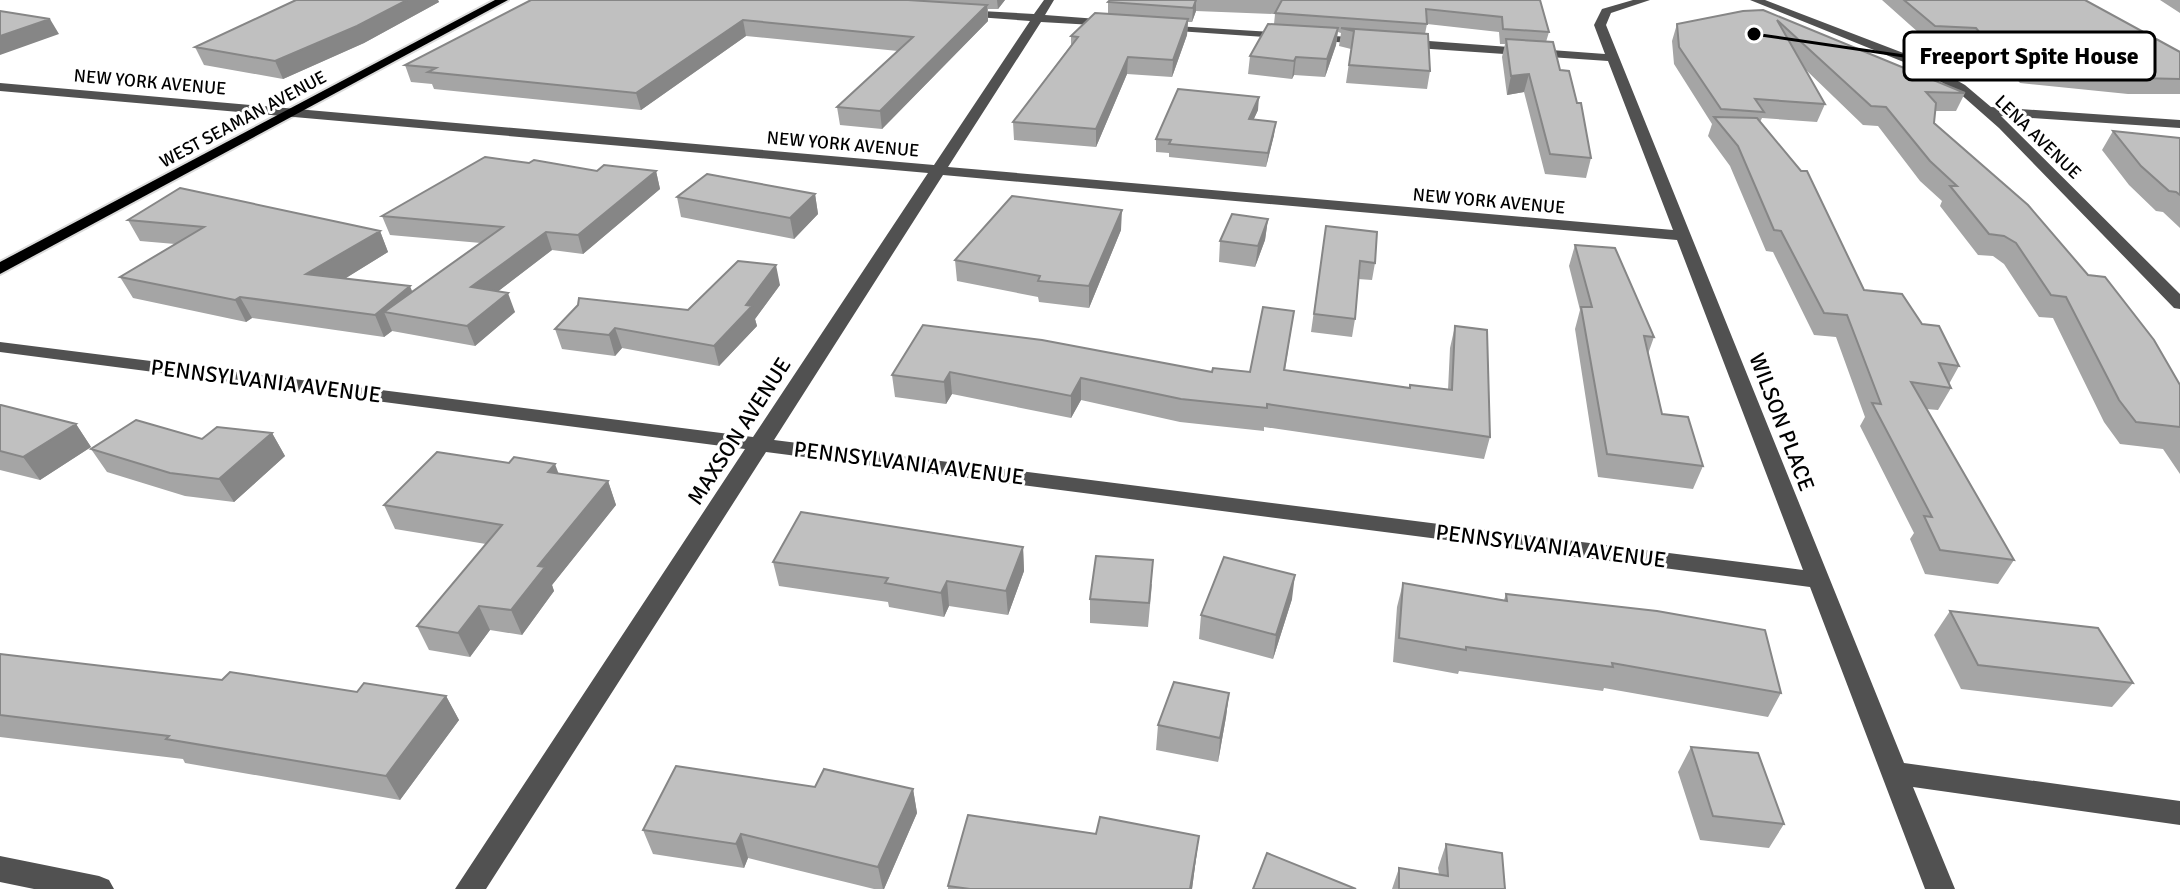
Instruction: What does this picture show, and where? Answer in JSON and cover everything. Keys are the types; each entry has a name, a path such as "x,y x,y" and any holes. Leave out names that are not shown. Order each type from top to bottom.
{"main road":[{"name":"WEST SEAMAN AVENUE","path":"0,269 503,0"}],"street":[{"name":"MAXSON AVENUE","path":"470,889 1049,0"},
{"name":"WILSON PLACE","path":"1645,0 1623,4 1601,17 1600,25 1940,889"},
{"name":"LENA AVENUE","path":"1755,0 1915,62 1961,88 2180,304"},
{"path":"944,12 1131,24"},
{"path":"1146,26 1380,42"},
{"path":"1395,43 1614,58"},
{"name":"NEW YORK AVENUE","path":"0,87 1683,236"},
{"path":"1986,111 2180,124"},
{"name":"PENNSYLVANIA AVENUE","path":"0,347 1817,580"},
{"path":"1895,773 2180,813"},
{"path":"0,869 99,889"}],"building":[{"path":"296,0 407,0 357,26 275,61 195,47"},
{"path":"531,0 908,0 987,5 880,111 837,107 913,37 743,20 636,93 428,72 436,68 405,65"},
{"path":"1196,0 1193,8 1108,2"},
{"path":"1282,0 1540,0 1549,32 1503,29 1502,17 1426,9 1427,24 1275,13"},
{"path":"1904,0 2085,0 2180,52 2180,79 2028,67 2008,46 1989,44 1976,28 1935,26"},
{"path":"1763,10 1965,93 1926,92 1936,103 1934,123 2028,205 2088,275 2105,277 2154,340 2180,385 2180,427 2136,422 2119,400 2066,297 2051,295 2016,243 2004,236 1989,234 1950,186 1957,186 1930,161 1886,107 1871,106 1777,20 1825,104 1755,99 1764,112 1721,109 1679,47 1677,24"},
{"path":"0,11 50,19 0,36"},
{"path":"1095,13 1188,19 1173,60 1128,57 1096,129 1013,122 1078,37 1071,36"},
{"path":"1268,24 1338,28 1327,59 1296,57 1294,61 1250,56"},
{"path":"1341,28 1428,34 1430,71 1349,65 1354,31"},
{"path":"1506,39 1553,42 1560,70 1569,71 1577,103 1581,103 1591,158 1550,154 1529,74 1511,76"},
{"path":"1178,89 1259,97 1249,119 1276,122 1268,153 1169,144 1171,140 1156,139"},
{"path":"1714,117 1757,118 1801,171 1807,171 1864,290 1902,294 1922,324 1939,326 1959,366 1939,363 1951,388 1911,382 2014,560 1940,550 1924,516 1932,517 1872,403 1881,404 1847,315 1824,313 1781,231 1774,230 1738,146"},
{"path":"2113,131 2180,138 2180,195 2169,191 2141,166"},
{"path":"485,157 529,163 534,160 597,171 604,165 656,171 578,235 546,232 471,287 508,293 467,326 384,312 503,227 382,216"},
{"path":"707,174 815,194 790,218 677,197"},
{"path":"180,188 380,231 306,274 410,286 375,315 240,297 235,300 120,277 204,227 128,220"},
{"path":"1012,196 1122,210 1089,286 1038,281 1040,276 955,260"},
{"path":"1232,214 1268,219 1258,246 1220,241"},
{"path":"1326,226 1377,232 1375,263 1360,261 1355,319 1314,314"},
{"path":"1575,245 1615,248 1654,337 1644,336 1662,414 1688,417 1703,466 1607,454 1581,307 1592,307"},
{"path":"738,261 776,265 746,305 752,306 714,346 615,328 609,335 555,329 578,305 579,298 688,310"},
{"path":"1263,307 1294,311 1284,370 1410,388 1410,385 1452,390 1455,326 1487,330 1490,437 1267,404 1267,408 1181,399 1081,378 1071,396 950,372 944,382 892,375 923,325 1042,340 1212,372 1213,368 1250,372"},
{"path":"0,405 76,424 23,457 0,451"},
{"path":"136,420 202,439 217,427 272,433 219,479 170,473 91,449"},
{"path":"437,452 509,463 514,457 555,464 548,472 608,481 538,566 545,567 511,610 479,606 458,633 417,626 502,525 384,505"},
{"path":"801,512 1023,547 1006,591 947,581 941,593 885,583 888,578 773,562"},
{"path":"1096,556 1153,560 1149,603 1090,599"},
{"path":"1224,557 1295,575 1276,635 1201,615"},
{"path":"1403,583 1507,601 1506,594 1657,611 1765,630 1781,693 1612,663 1613,667 1466,647 1466,650 1399,638"},
{"path":"1950,611 2098,628 2133,683 1978,665"},
{"path":"0,654 222,680 230,672 357,692 364,683 446,696 386,776 166,739 169,736 0,715"},
{"path":"1174,682 1229,693 1220,738 1158,725"},
{"path":"1691,747 1758,753 1784,824 1713,816"},
{"path":"676,766 815,787 824,769 913,789 878,867 741,834 736,844 643,830"},
{"path":"968,815 1096,834 1100,817 1199,836 1190,889 970,889 948,886"},
{"path":"1446,844 1502,853 1505,889 1399,889 1399,868 1448,876"},
{"path":"1267,853 1356,889 1253,889"}],"place":[{"name":"Freeport Spite House","path":"1754,34"}]}
